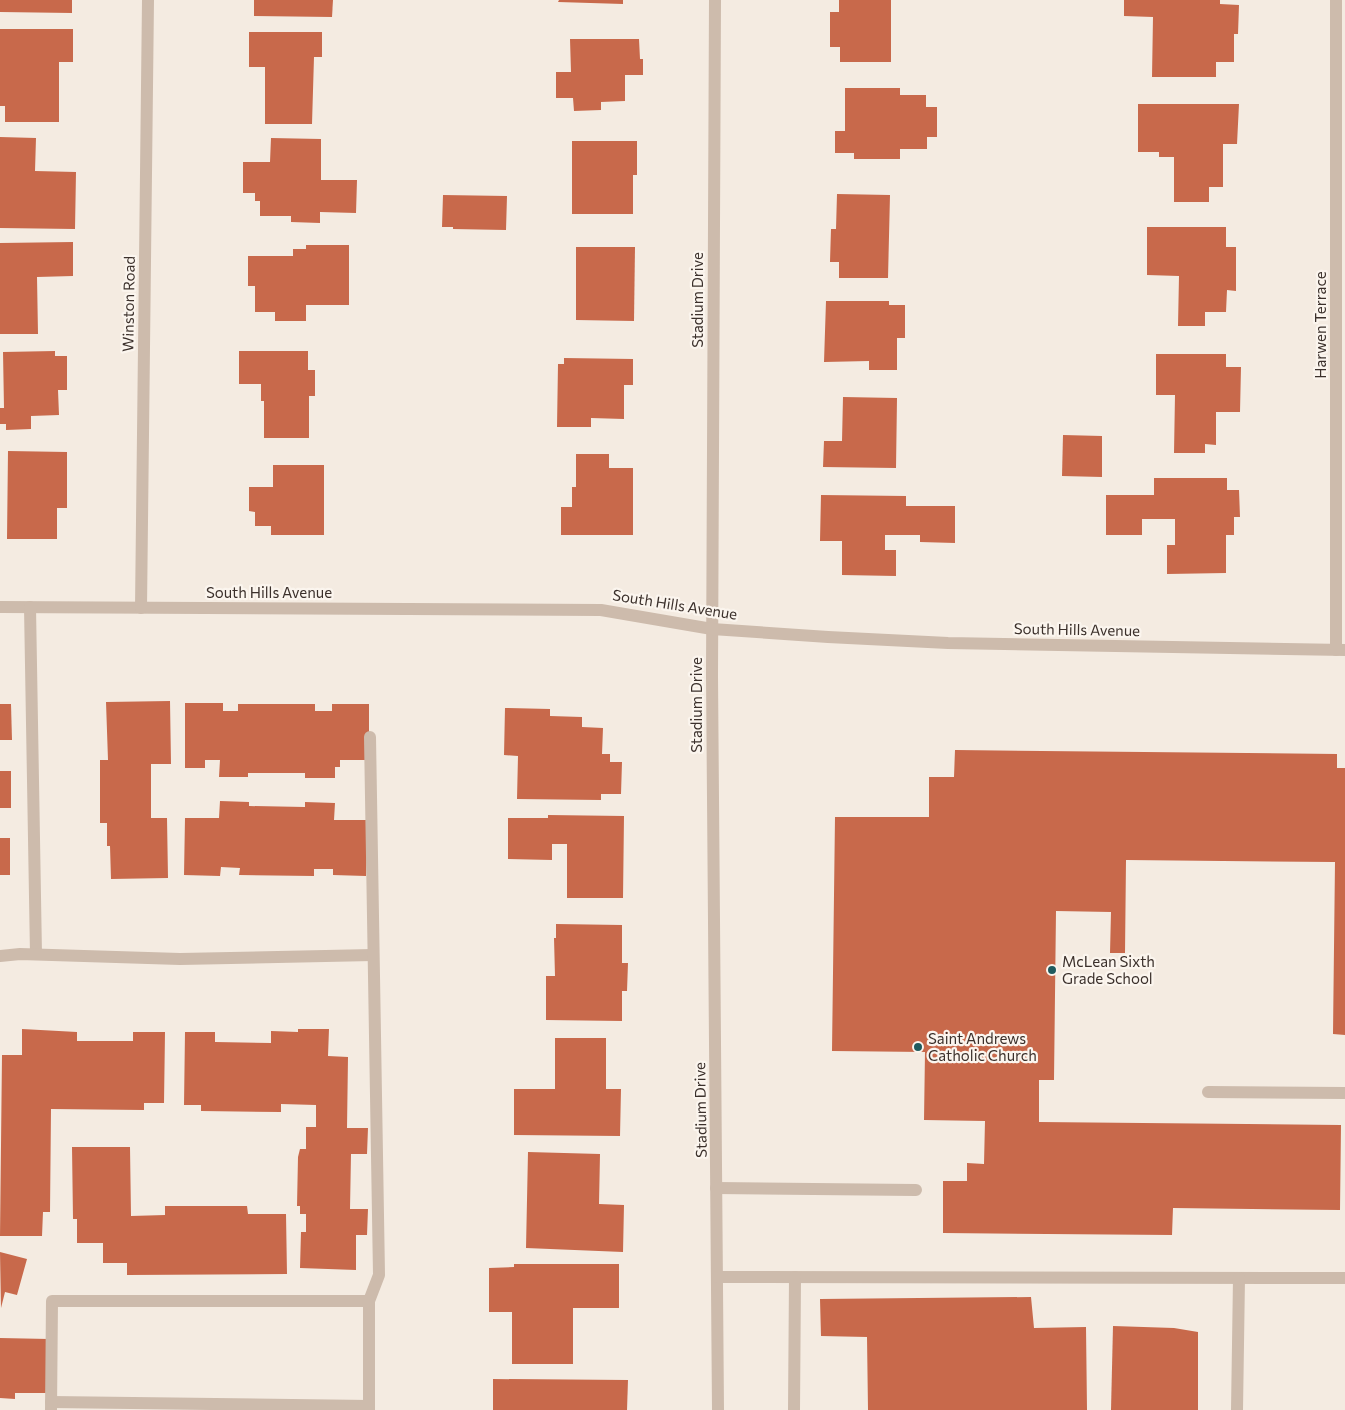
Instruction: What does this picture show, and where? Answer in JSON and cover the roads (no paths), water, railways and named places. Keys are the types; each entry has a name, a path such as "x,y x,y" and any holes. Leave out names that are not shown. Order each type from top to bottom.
{"street":[{"name":"Winston Road","path":"141,608 148,0"},
{"name":"Stadium Drive","path":"715,0 712,629 718,1410"},
{"name":"Harwen Terrace","path":"1336,0 1341,69 1340,650"},
{"name":"South Hills Avenue","path":"0,607 602,610 712,629 948,643 1340,650"},
{"path":"30,607 36,954"},
{"path":"369,1301 52,1301 51,1406 369,1408 369,1301 379,1275 370,737"},
{"path":"0,956 36,954 180,959 373,955"},
{"path":"1208,1092 1345,1093"},
{"path":"716,1188 916,1190"},
{"path":"717,1277 1345,1278"},
{"path":"794,1410 795,1277"},
{"path":"1237,1410 1239,1278"}],"place":[{"name":"McLean Sixth Grade School","path":"1052,970"},
{"name":"Saint Andrews Catholic Church","path":"918,1047"}]}
